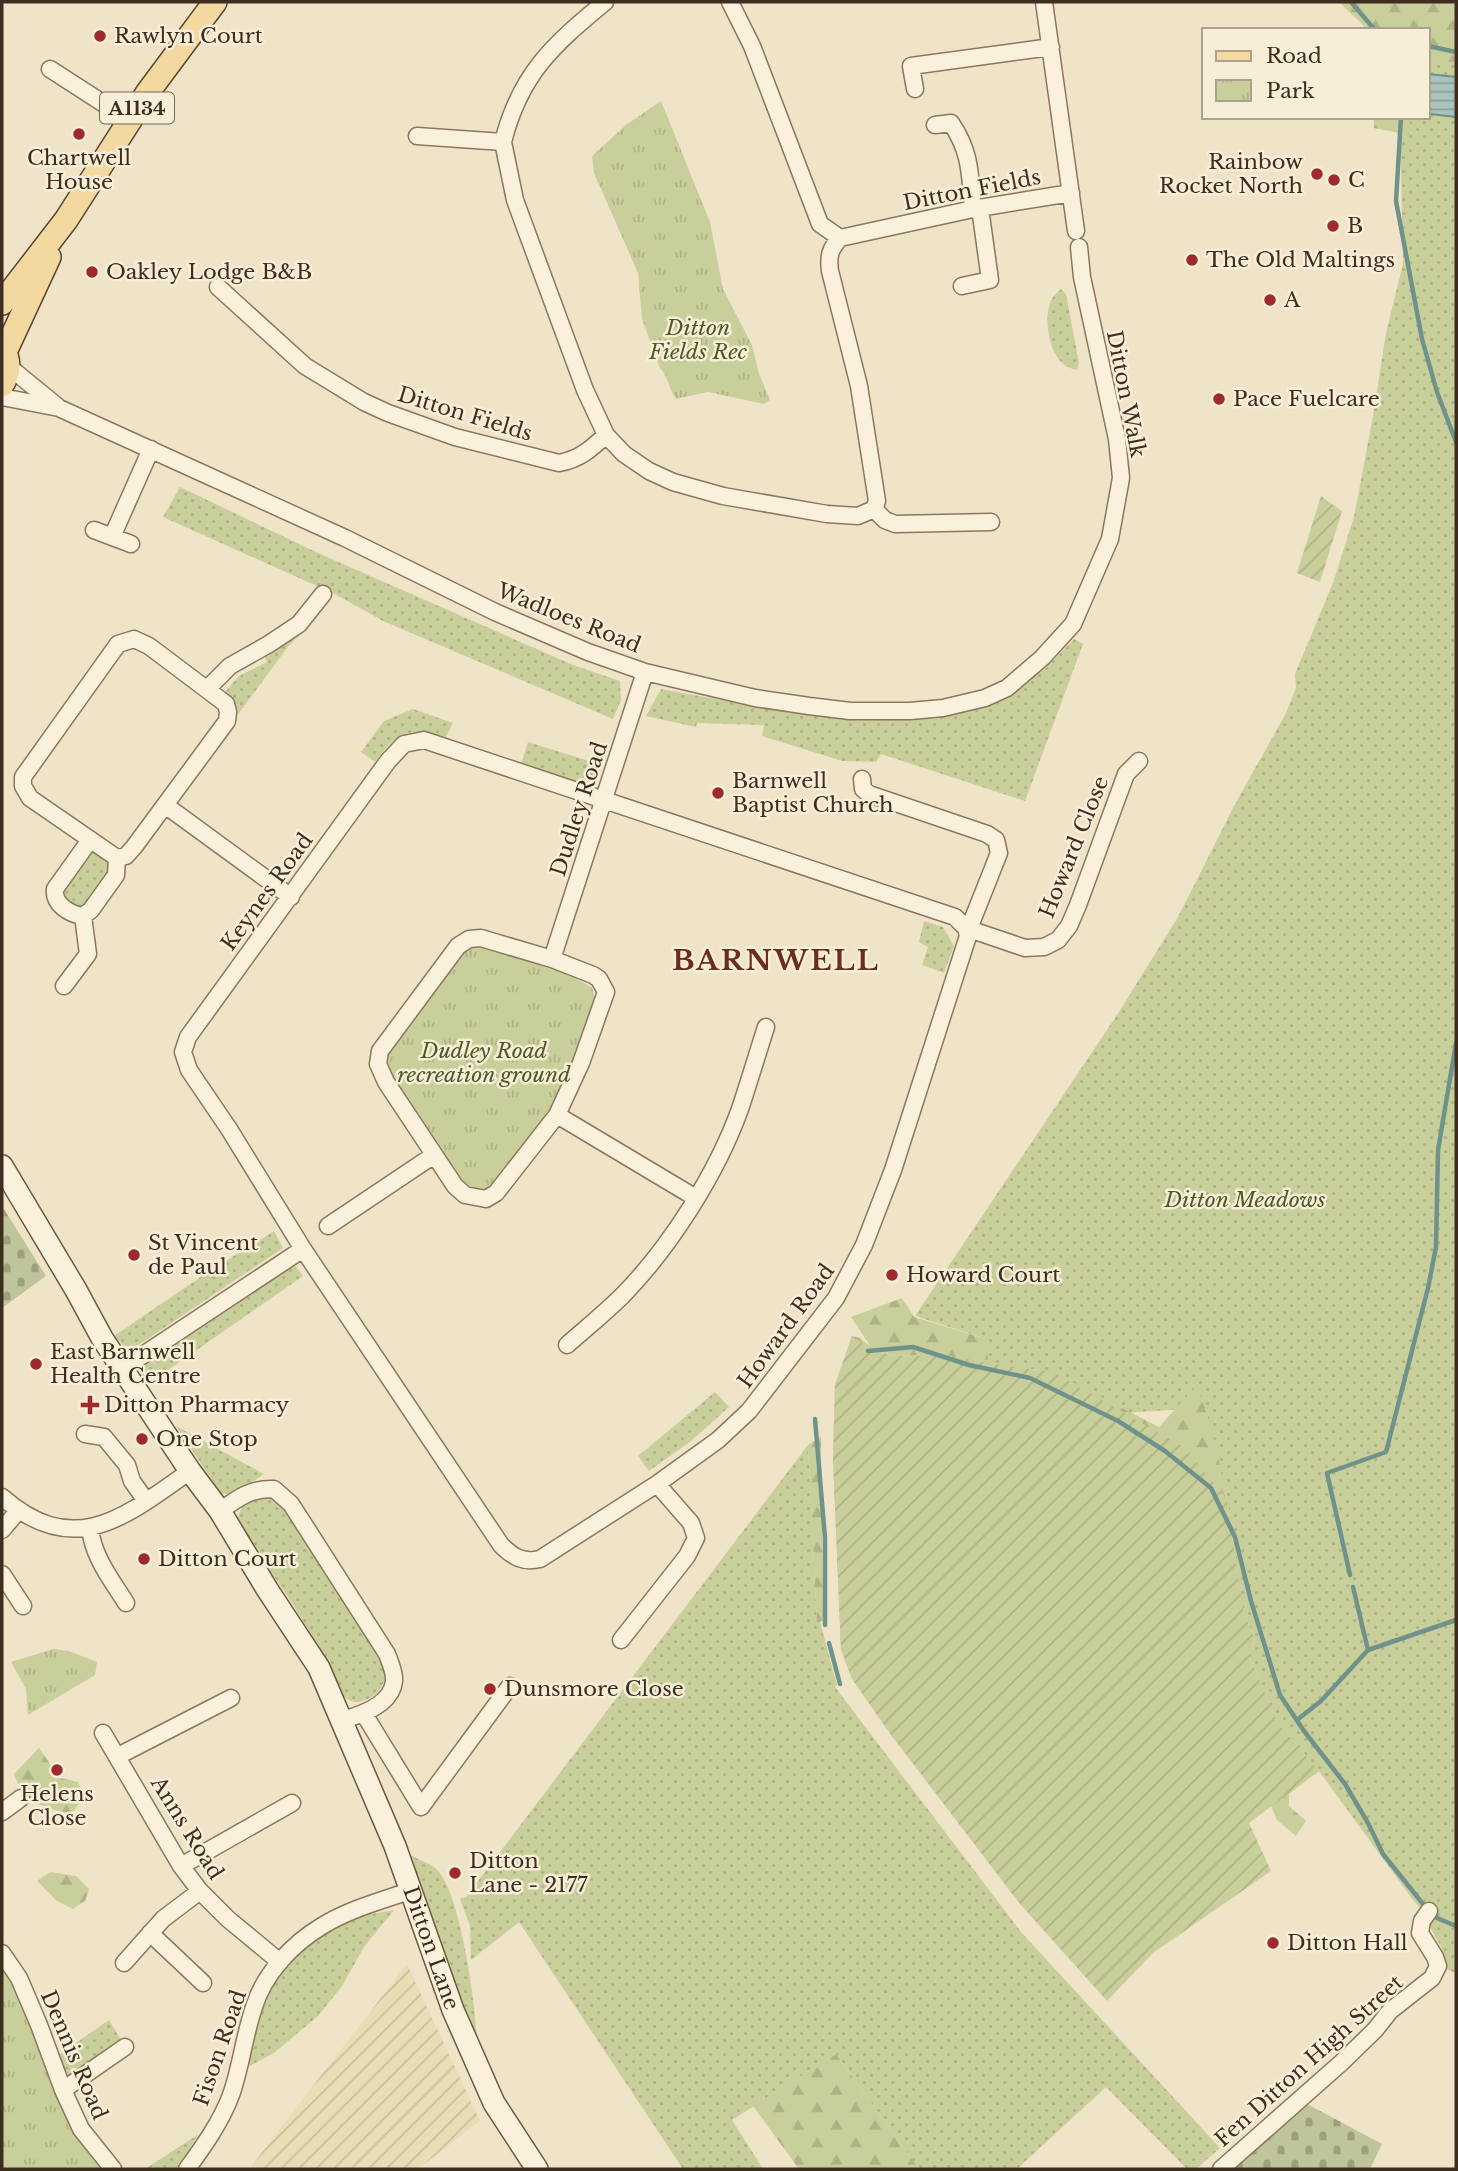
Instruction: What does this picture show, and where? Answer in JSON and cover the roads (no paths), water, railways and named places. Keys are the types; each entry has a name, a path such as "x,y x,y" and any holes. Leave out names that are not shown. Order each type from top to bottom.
{"main road":[{"name":"A1134","path":"2,303 66,220 129,120 215,2"},
{"name":"A1134","path":"4,363 66,220"},
{"name":"Ditton Lane","path":"2,1166 122,1369 220,1511 318,1668 412,1890 453,2010 489,2092 537,2169"}],"street":[{"path":"605,2 536,66 509,117 503,142 515,200 585,390 606,435 632,460 673,482 723,496 817,513 858,516 874,509 877,501 876,483 859,386 830,271 829,257 832,247 840,238 820,224 752,46 730,2"},
{"name":"Ditton Walk","path":"1044,2 1082,277 1117,439 1121,478 1110,539 1073,624"},
{"path":"915,89 911,66 1051,47"},
{"path":"50,69 129,120"},
{"path":"934,125 951,123 960,136 968,158 990,280 962,286"},
{"path":"417,136 503,142"},
{"name":"Ditton Fields","path":"840,238 976,208 1071,193"},
{"name":"Ditton Fields","path":"218,287 304,366 364,402 388,413 455,437 559,463 573,461 584,455 606,435"},
{"name":"Wadloes Road","path":"4,363 59,408"},
{"name":"Wadloes Road","path":"2,397 59,408 345,538 495,612 588,652 645,672 755,698 850,711 943,708 985,698 1007,688 1042,658 1073,624"},
{"path":"112,537 151,449"},
{"path":"874,509 885,520 895,524 991,522"},
{"path":"94,530 131,544"},
{"path":"207,689 230,666 299,624 323,594"},
{"path":"134,639 149,646 207,689 226,704 227,721 126,856 117,858 90,840 30,798 23,786 23,778 118,644 134,639"},
{"name":"Dudley Road","path":"552,959 645,672"},
{"name":"Keynes Road","path":"303,1248 189,1070 183,1052 188,1037 387,761 404,744 424,740 603,799"},
{"name":"Howard Close","path":"966,928 1025,948 1044,947 1058,940 1069,926 1079,905 1126,774 1139,761"},
{"name":"Howard Road","path":"303,1248 509,1553 518,1559 540,1559 657,1484 718,1440 750,1411 806,1340 836,1298 864,1245 893,1170 967,946 966,928 999,853 996,840 987,834 869,794 863,789 862,779"},
{"path":"603,799 955,917 966,928"},
{"path":"165,805 291,897"},
{"path":"90,840 55,889 57,902 74,915 83,916 91,910 116,875 117,858"},
{"path":"64,986 88,954 83,916"},
{"path":"481,938 552,959 593,975 599,979 606,992 581,1063 557,1115 496,1193 486,1199 465,1195 455,1186 386,1083 378,1063 380,1051 458,946 469,939 481,938"},
{"path":"566,1346 624,1294 661,1249 696,1198 710,1175 739,1111 766,1027"},
{"path":"557,1115 696,1198"},
{"path":"328,1226 433,1154"},
{"path":"122,1369 303,1248"},
{"path":"85,1434 104,1437 127,1465 132,1481 146,1501"},
{"path":"2,1497 18,1511 36,1521 55,1527 90,1528 128,1514 190,1471"},
{"path":"621,1640 687,1556 696,1538 691,1523 657,1484"},
{"path":"220,1511 246,1493 261,1488 275,1489 290,1504 387,1654 394,1674 390,1692 364,1714 342,1720"},
{"path":"2,1531 18,1511"},
{"path":"90,1528 91,1542 98,1559 126,1603"},
{"path":"2,1574 23,1606"},
{"path":"364,1714 421,1807 495,1721 510,1686"},
{"path":"118,1756 231,1698"},
{"name":"Anns Road","path":"103,1733 181,1866 200,1891 228,1919 279,1962"},
{"path":"2,1812 21,1798"},
{"path":"181,1866 292,1803"},
{"name":"Fison Road","path":"187,2169 204,2146 230,2096 254,2004 279,1962 304,1938 321,1927 348,1913 412,1890"},
{"path":"124,1963 163,1919 200,1891"},
{"name":"Fen Ditton High Street","path":"1222,2169 1341,2063 1375,2030 1390,2011 1432,1978 1438,1966 1420,1933 1422,1921 1429,1911"},
{"path":"150,1933 203,1983"},
{"name":"Dennis Road","path":"2,1953 19,1978 81,2129 113,2169"},
{"path":"63,2090 125,2047"}],"water":[{"path":"1430,74 1456,77 1456,117 1431,114"}],"waterway":[{"path":"1351,2 1373,28"},
{"path":"1430,46 1456,52"},
{"path":"1401,119 1396,201 1422,339 1437,392 1456,442"},
{"path":"1350,1575 1327,1473 1386,1452 1436,1247 1438,1150 1456,1043"},
{"path":"868,1351 913,1347 969,1365 1030,1378 1118,1421 1165,1451 1211,1488 1235,1537 1251,1601 1280,1695 1345,1784 1383,1854 1423,1904"},
{"path":"815,1419 825,1538 825,1625"},
{"path":"1297,1720 1321,1701 1368,1650 1353,1587"},
{"path":"1368,1650 1456,1620"},
{"path":"829,1643 840,1684"},
{"path":"1432,1913 1456,1926"}],"place":[{"name":"Rawlyn Court","path":"100,36"},
{"name":"Chartwell House","path":"79,134"},
{"name":"Rainbow Rocket North","path":"1317,174"},
{"name":"C","path":"1334,180"},
{"name":"B","path":"1333,226"},
{"name":"The Old Maltings","path":"1192,260"},
{"name":"Oakley Lodge B&B","path":"92,272"},
{"name":"A","path":"1270,300"},
{"name":"Pace Fuelcare","path":"1219,399"},
{"name":"Barnwell Baptist Church","path":"718,793"},
{"name":"St Vincent de Paul","path":"134,1255"},
{"name":"Howard Court","path":"892,1275"},
{"name":"East Barnwell Health Centre","path":"36,1364"},
{"name":"Ditton Pharmacy","path":"90,1405"},
{"name":"One Stop","path":"142,1439"},
{"name":"Ditton Court","path":"144,1559"},
{"name":"Dunsmore Close","path":"490,1689"},
{"name":"Helens Close","path":"57,1770"},
{"name":"Ditton Lane - 2177","path":"455,1873"},
{"name":"Ditton Hall","path":"1273,1943"}],"district":[{"name":"BARNWELL","path":"776,960"}],"park label":[{"name":"Ditton Fields Rec","path":"698,340"},
{"name":"Dudley Road recreation ground","path":"484,1063"},
{"name":"Ditton Meadows","path":"1245,1200"}]}
